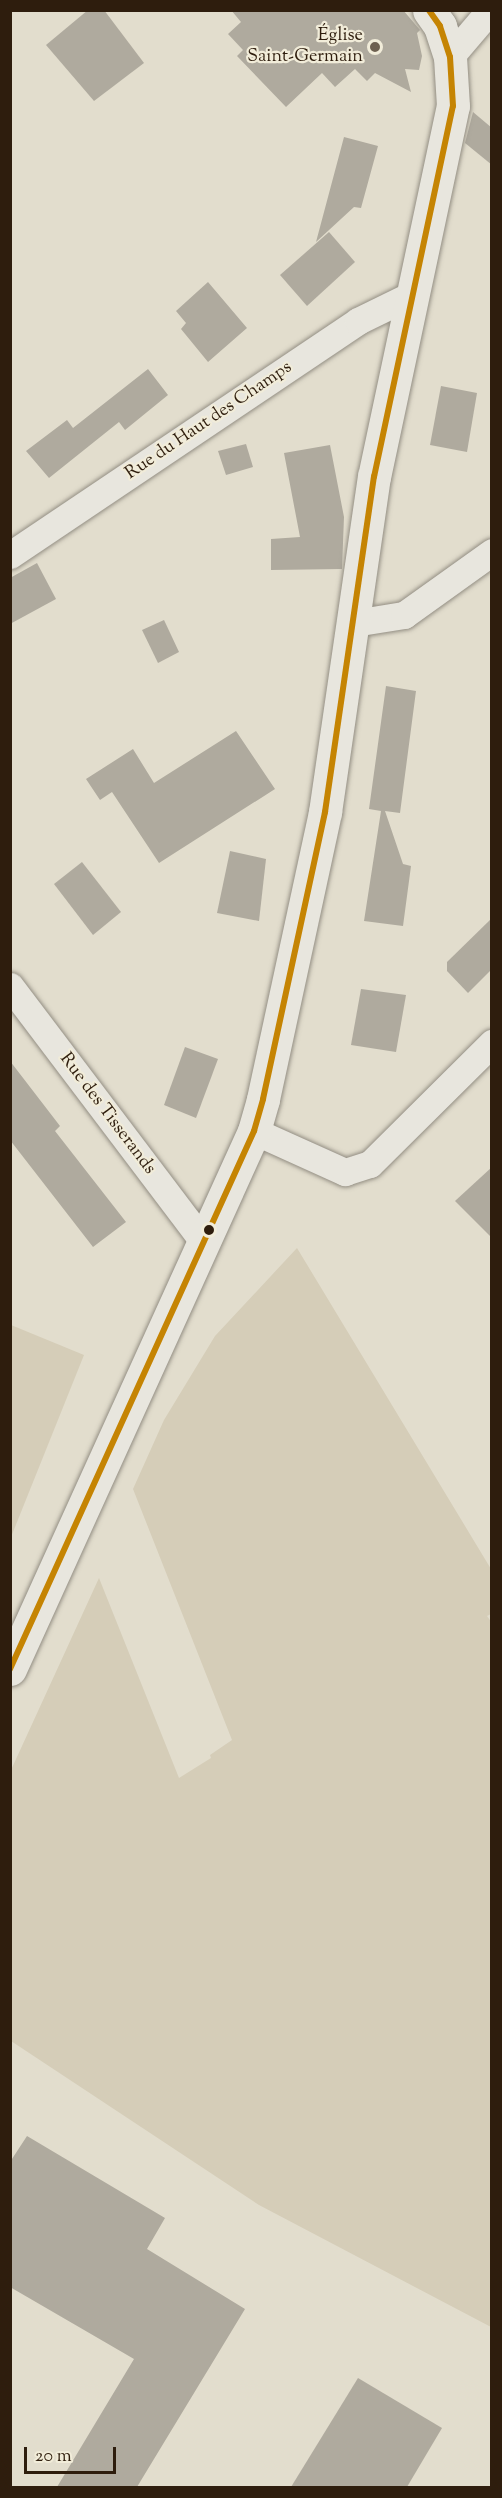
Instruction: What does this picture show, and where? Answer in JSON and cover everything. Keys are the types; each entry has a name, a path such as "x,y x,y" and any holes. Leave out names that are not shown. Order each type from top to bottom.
{"street":[{"path":"10,1669 254,1131 326,812 374,477 453,106 450,57 440,26 429,10"},
{"path":"450,57 490,10"},
{"name":"Rue du Haut des Champs","path":"10,555 358,321 411,296"},
{"path":"354,623 404,615 492,552"},
{"name":"Rue des Tisserands","path":"10,986 203,1241"},
{"path":"254,1131 345,1172 370,1164 492,1043"}],"shaded area":[{"path":"297,1248 491,1569 491,1614 487,1616 492,1623 491,2327 259,2205 11,2041 11,1770 99,1578 179,1778 211,1758 210,1755 232,1740 133,1489 164,1420 215,1336"},
{"path":"11,1325 84,1355 11,1537"}],"building":[{"path":"88,10 104,10 144,63 94,101 46,45"},
{"path":"231,10 403,10 420,30 417,33 422,56 419,70 405,69 411,92 375,73 367,81 355,69 335,87 322,73 286,107 237,56 243,50 228,34 241,22"},
{"path":"473,112 492,128 492,165 465,143"},
{"path":"344,137 378,146 361,208 354,207 316,242"},
{"path":"329,232 355,262 307,306 280,275"},
{"path":"208,282 247,328 208,362 181,329 186,323 176,311"},
{"path":"148,369 168,395 125,430 119,422 49,478 26,451 67,420 73,428"},
{"path":"441,386 477,393 467,452 430,445"},
{"path":"246,444 253,467 226,475 218,451"},
{"path":"330,445 344,517 342,569 271,570 271,539 300,537 284,453"},
{"path":"37,563 56,599 10,624 10,578"},
{"path":"164,620 179,652 158,663 142,630"},
{"path":"386,686 416,691 400,813 385,811 403,864 411,866 403,926 364,921 381,811 369,809"},
{"path":"236,731 275,789 159,863 112,792 100,800 86,779 133,749 154,783"},
{"path":"230,851 266,859 259,921 217,913"},
{"path":"82,862 121,912 93,935 54,884"},
{"path":"492,918 492,969 468,993 447,971 447,962"},
{"path":"361,989 406,995 396,1052 351,1045"},
{"path":"185,1047 218,1059 196,1118 164,1105"},
{"path":"10,1061 60,1126 55,1131 126,1222 93,1247 10,1140"},
{"path":"492,1167 492,1238 455,1201"},
{"path":"27,2136 165,2218 147,2249 245,2309 137,2487 57,2487 134,2359 10,2287 10,2162"},
{"path":"358,2378 442,2428 407,2487 291,2487"}],"transit line":[{"path":"10,1669 254,1131 263,1099 325,812 374,477 453,106 450,57 440,26 429,10"}],"place":[{"name":"Église Saint-Germain","path":"375,47"}]}
